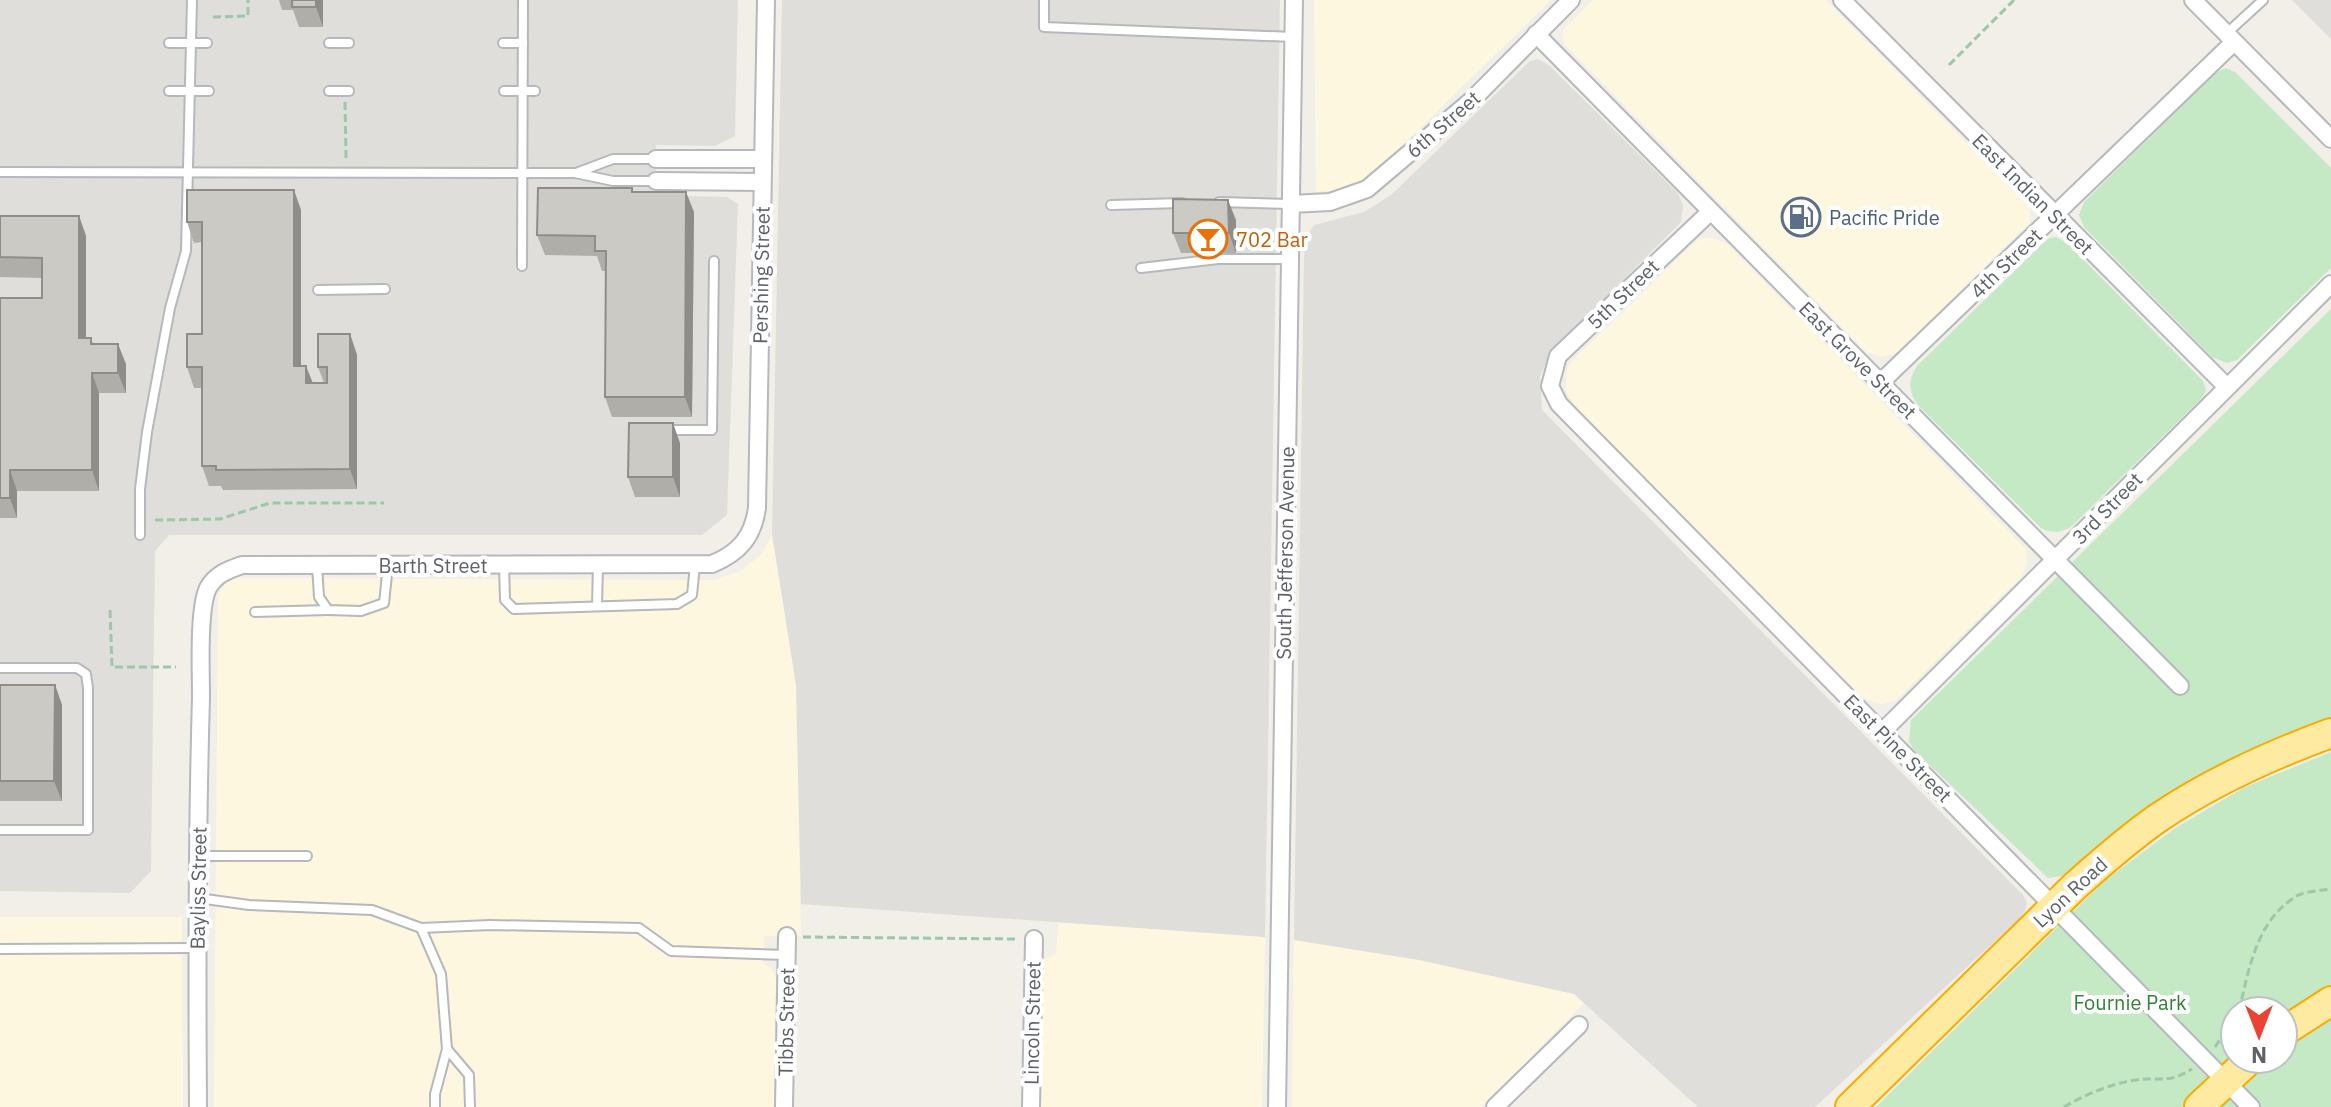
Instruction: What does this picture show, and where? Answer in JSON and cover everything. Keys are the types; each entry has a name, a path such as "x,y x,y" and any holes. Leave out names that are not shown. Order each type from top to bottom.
{"highway":[{"name":"Lyon Road","path":"1850,1107 2054,906 2115,851 2158,818 2262,761 2331,733"},
{"path":"2299,1022 2331,1001"},
{"path":"2199,1107 2233,1075"}],"street":[{"name":"Pershing Street","path":"743,546 755,522 757,508 766,0"},
{"name":"South Jefferson Avenue","path":"1277,1107 1294,0"},
{"name":"6th Street","path":"1291,204 1330,202 1367,189 1472,100 1571,0"},
{"name":"East Indian Street","path":"1842,0 2226,386"},
{"path":"2193,0 2331,139"},
{"name":"East Grove Street","path":"1536,34 2180,686"},
{"name":"4th Street","path":"1881,382 2055,216 2230,38"},
{"path":"656,159 763,159"},
{"path":"656,181 762,182"},
{"name":"5th Street","path":"1550,386 1558,356 1710,212"},
{"name":"3rd Street","path":"1882,732 2331,284"},
{"name":"East Pine Street","path":"1550,386 1559,404 2251,1107"},
{"name":"Barth Street","path":"201,670 204,601 208,589 216,577 242,565 695,565 712,564 728,558 743,546"},
{"name":"Bayliss Street","path":"198,1107 201,670"},
{"name":"Tibbs Street","path":"784,1107 787,936"},
{"name":"Lincoln Street","path":"1031,1107 1034,939"},
{"path":"1495,1107 1579,1025"}],"lane":[{"path":"140,535 140,489 147,432 170,308 186,251 192,0"},
{"path":"522,266 523,0"},
{"path":"1044,0 1044,27 1293,37"},
{"path":"2230,38 2263,0"},
{"path":"169,43 207,43"},
{"path":"329,43 349,43"},
{"path":"503,43 523,43"},
{"path":"169,91 209,91"},
{"path":"329,91 349,91"},
{"path":"504,91 535,91"},
{"path":"575,173 613,159 656,159"},
{"path":"0,172 575,173 613,181 656,181"},
{"path":"1111,205 1199,202"},
{"path":"1215,202 1291,204"},
{"path":"1141,268 1218,259 1290,259"},
{"path":"658,430 712,430 714,261"},
{"path":"318,290 385,289"},
{"path":"317,565 319,597 328,610"},
{"path":"255,612 361,611 384,603 388,565"},
{"path":"504,565 505,600 514,609 677,604 692,595 695,565"},
{"path":"597,606 598,565"},
{"path":"0,668 77,668 86,674 88,830 0,830"},
{"path":"199,856 307,856"},
{"path":"198,898 249,905 372,910 421,928 490,925 639,928 671,951 787,955"},
{"path":"421,928 441,974 447,1049 435,1094 435,1107"},
{"path":"0,949 197,948"},
{"path":"447,1049 469,1075 470,1107"}],"path":[{"path":"213,17 248,16 248,0"},
{"path":"1949,65 2014,0"},
{"path":"345,102 346,158"},
{"path":"155,520 220,519 270,503 384,503"},
{"path":"110,610 112,667 176,667"},
{"path":"2243,995 2251,961 2267,922 2297,895 2331,889"},
{"path":"787,936 1034,939"},
{"path":"2064,1107 2080,1098 2136,1080 2172,1080 2204,1058 2219,1043"}],"shaded area":[{"path":"0,0 738,0 735,136 715,146 656,145 656,195 727,197 738,204 727,515 702,535 169,535 155,551 151,871 130,893 0,891"},
{"path":"782,0 1280,0 1265,937 801,904 796,685 772,534"},
{"path":"1314,0 1551,0 1369,178 1343,190 1316,192"},
{"path":"1593,0 1826,0 2030,207 2030,222 1898,352 1883,357 1866,352 1564,44 1564,29"},
{"path":"2292,0 2331,0 2331,39"},
{"path":"1538,59 1550,66 1677,192 1683,205 1681,222 1550,353 1540,377 1542,410 2023,895 2027,903 2018,920 1815,1107 1698,1107 1574,994 1419,960 1294,940 1304,255 1307,236 1314,225 1364,212 1391,195 1530,61"},
{"path":"1713,238 1727,244 2026,549 2027,564 2020,578 1895,701 1881,704 1863,698 1576,408 1566,392 1567,370 1571,362 1695,242"},
{"path":"772,534 796,685 801,936 764,936 763,963 771,968 776,979 774,1107 214,1107 218,595 225,583 237,578 716,580 742,570 761,555"},
{"path":"0,917 182,917 183,1107 0,1107"},
{"path":"1058,922 1265,937 1262,1107 1041,1107 1043,968 1046,959 1056,954"},
{"path":"1294,940 1419,960 1574,994 1584,1003 1481,1107 1292,1107"}],"green space":[{"path":"2226,68 2235,72 2331,168 2331,268 2237,360 2227,363 2212,357 2084,227 2079,215 2084,202 2215,73"},
{"path":"2055,237 2065,241 2203,381 2206,390 2203,397 2074,524 2063,531 2054,532 2041,528 1918,405 1910,386 1917,366 2047,239"},
{"path":"2331,309 2331,719 2271,741 2215,767 2116,831 2062,876 2048,878 1913,749 1909,741 1911,720"},
{"name":"Fournie Park","path":"2331,752 2331,1107 1876,1107 2104,881 2174,829 2243,788"}],"building":[{"path":"292,0 316,0 316,7 292,7"},
{"path":"538,188 632,188 632,192 686,192 685,397 605,397 606,251 595,251 595,236 537,235"},
{"path":"187,190 294,190 294,366 306,366 306,383 327,383 327,367 318,367 318,334 350,334 350,469 216,470 216,466 202,466 202,367 187,367 187,334 202,334 202,222 187,222"},
{"path":"1173,199 1228,200 1229,233 1173,233"},
{"path":"0,216 79,216 79,338 91,338 91,344 118,344 118,373 92,373 92,470 10,470 10,498 0,498 0,298 42,298 42,258 0,257"},
{"path":"629,423 673,423 673,477 628,477"},
{"path":"0,685 55,685 54,781 0,781"}],"place":[{"name":"Pacific Pride","path":"1801,217"},
{"name":"702 Bar","path":"1208,239"}]}
